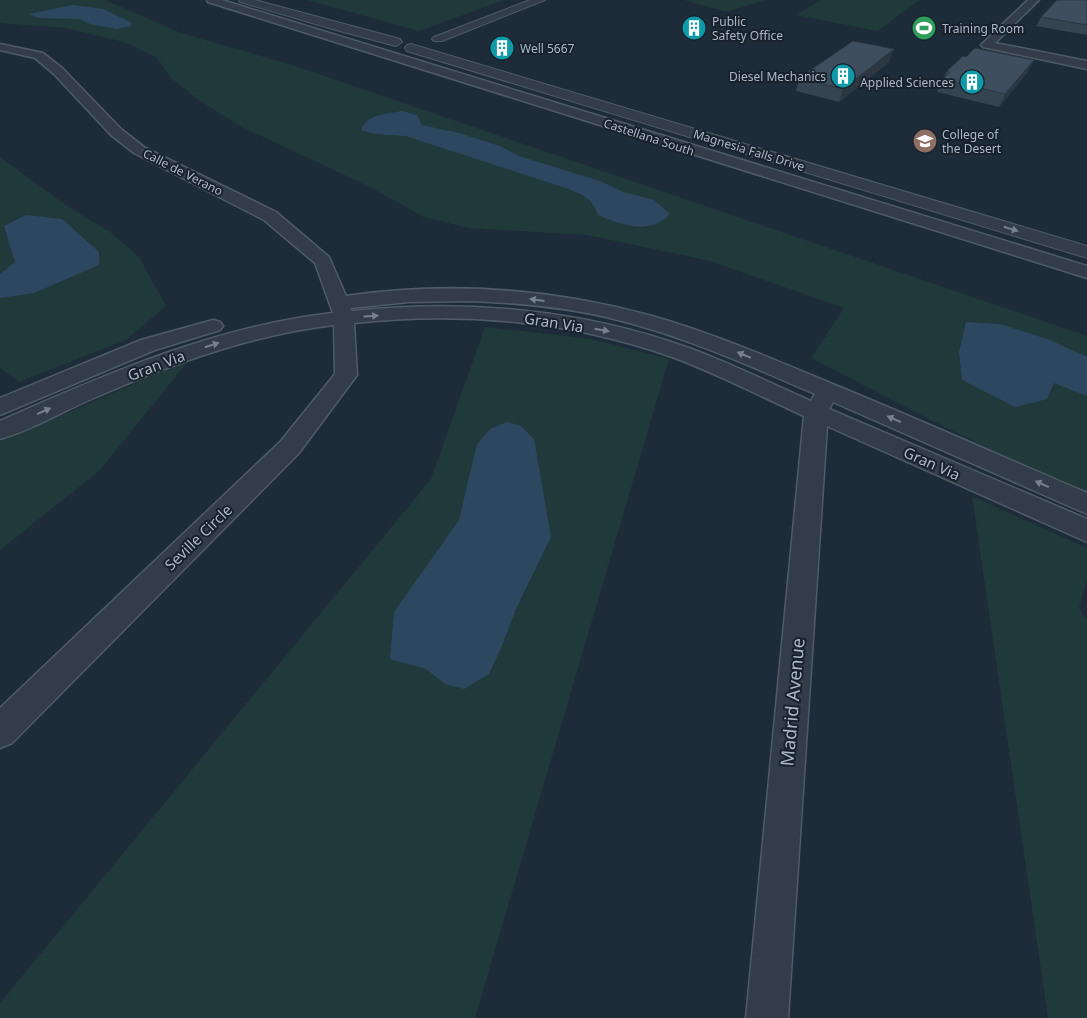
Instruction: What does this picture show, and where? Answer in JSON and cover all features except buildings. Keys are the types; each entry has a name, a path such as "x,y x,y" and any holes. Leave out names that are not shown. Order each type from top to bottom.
{"street":[{"name":"Castellana South","path":"212,0 1087,272"},
{"name":"Magnesia Falls Drive","path":"244,0 340,28 404,40"},
{"name":"Magnesia Falls Drive","path":"266,0 404,40 1087,252"},
{"path":"404,40 426,48 433,39 540,0"},
{"path":"1034,0 987,45 1087,65"},
{"name":"Magnesia Falls Drive","path":"433,39 440,49 460,56 1087,239"},
{"name":"Calle de Verano","path":"0,48 39,55 58,70 116,132 139,150 270,216 323,261 341,310"},
{"name":"Gran Via","path":"0,430 82,394 186,353 341,310"},
{"name":"Gran Via","path":"0,407 148,345 274,311 341,310 490,313 611,332 681,353 822,401 1087,504"},
{"name":"Seville Circle","path":"0,731 290,447 346,375 341,310"},
{"name":"Gran Via","path":"822,401 1087,531"},
{"name":"Madrid Avenue","path":"768,1018 822,401"}],"green space":[{"path":"0,0 105,0 181,33 289,64 1087,336 1087,493 982,446 811,358 844,308 710,261 587,235 469,228 424,217 372,188 240,126 200,101 171,78 156,57 124,42 66,28 0,23"},
{"path":"307,0 504,0 419,31"},
{"path":"684,0 766,0 726,12"},
{"path":"821,0 920,0 877,31 796,15"},
{"path":"0,157 67,206 109,231 139,257 166,306 126,340 19,382 0,368"},
{"path":"485,327 592,339 669,359 475,1018 0,1018 0,1003 431,479"},
{"path":"189,360 99,471 0,550 0,442"},
{"path":"972,496 1087,548 1087,579 1079,608 1087,620 1087,1018 1048,1018"}],"water":[{"path":"73,5 103,9 132,23 131,26 117,29 90,24 80,19 38,18 29,14"},
{"path":"402,111 417,115 422,125 459,133 500,146 519,156 600,181 623,192 654,200 670,214 662,221 645,227 626,225 598,215 593,204 587,198 568,189 406,136 375,134 361,130 372,118"},
{"path":"26,215 62,219 99,252 99,265 34,293 0,298 0,274 15,262 4,226"},
{"path":"966,322 1000,324 1050,340 1087,357 1087,396 1054,383 1047,399 1015,407 962,380 959,352"},
{"path":"507,422 521,426 534,439 551,537 516,609 489,674 464,689 445,684 426,669 390,659 394,612 459,520 477,444 490,429"}],"place":[{"name":"Public Safety Office","path":"694,28"},
{"name":"Training Room","path":"924,28"},
{"name":"Well 5667","path":"502,48"},
{"name":"Diesel Mechanics","path":"843,76"},
{"name":"Applied Sciences","path":"972,82"},
{"name":"College of the Desert","path":"925,141"}]}
